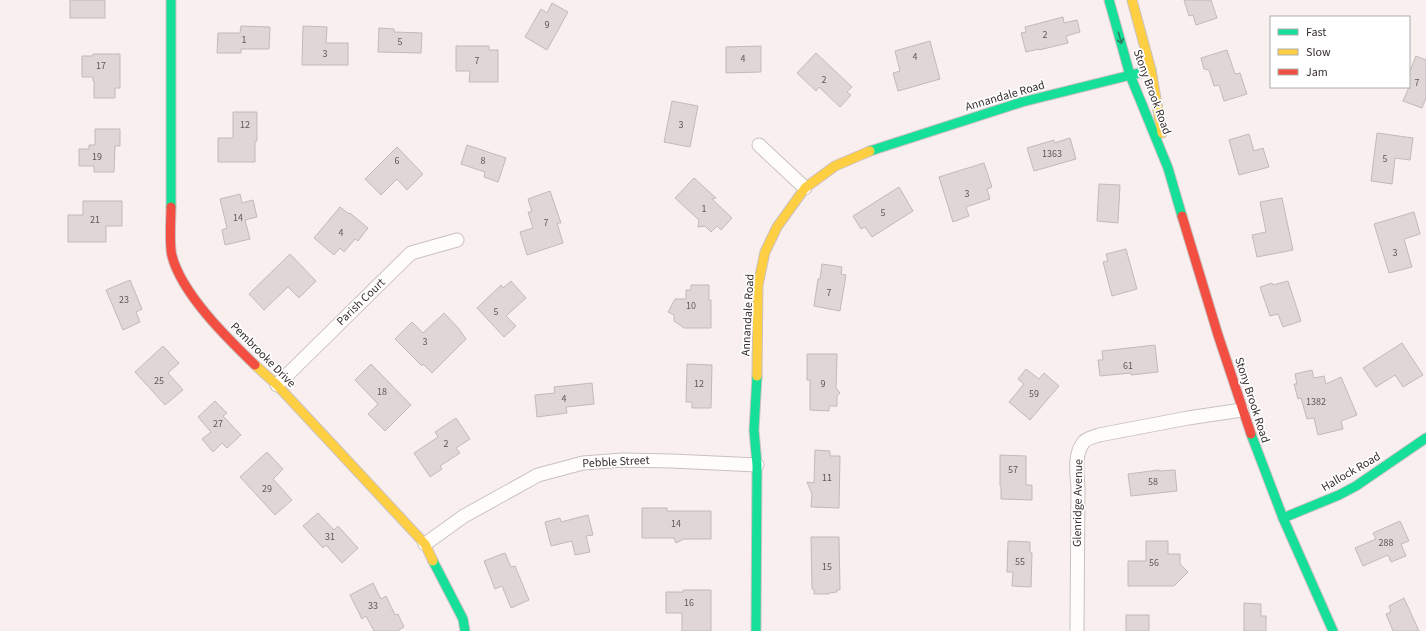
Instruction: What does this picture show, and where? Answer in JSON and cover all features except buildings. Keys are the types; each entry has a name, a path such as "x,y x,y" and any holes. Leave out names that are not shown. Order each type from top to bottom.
{"street":[{"name":"Pembrooke Drive","path":"172,0 172,255 182,280 196,300 231,342 277,385 425,544 462,619 465,631"},
{"name":"Stony Brook Road","path":"1109,0 1130,75 1168,168 1242,410 1266,478 1282,518 1333,631"},
{"name":"Stony Brook Road","path":"1132,0 1151,70 1168,168"},
{"name":"Annandale Road","path":"756,631 757,466 754,430 757,384 758,284 765,252 777,227 804,188 835,166 869,151 1022,102 1151,70"},
{"path":"759,145 804,188"},
{"name":"Parish Court","path":"277,385 411,253 457,240"},
{"name":"Glenridge Avenue","path":"1076,631 1077,467 1078,453 1083,443 1090,438 1099,435 1188,418 1242,410"},
{"name":"Hallock Road","path":"1282,518 1315,506 1356,486 1426,438"},
{"name":"Pebble Street","path":"425,544 464,516 538,475 583,463 637,460 757,466"}],"traffic: fast":[{"path":"171,0 171,207"},
{"path":"1109,0 1130,75 1168,168 1182,216"},
{"path":"870,151 1022,102 1151,70"},
{"path":"756,631 757,465 754,430 757,376"},
{"path":"1251,434 1283,518 1333,631"},
{"path":"1283,518 1339,495 1356,486 1426,438"},
{"path":"433,561 463,619 465,631"}],"traffic: slow":[{"path":"1132,0 1151,70 1162,133"},
{"path":"757,376 758,285 765,252 777,227 805,188 835,166 870,151"},
{"path":"255,365 277,385 425,544 433,561"}],"traffic: jam":[{"path":"171,207 171,251 177,270 185,285 207,315 255,365"},
{"path":"1182,216 1218,335 1251,434"}]}
